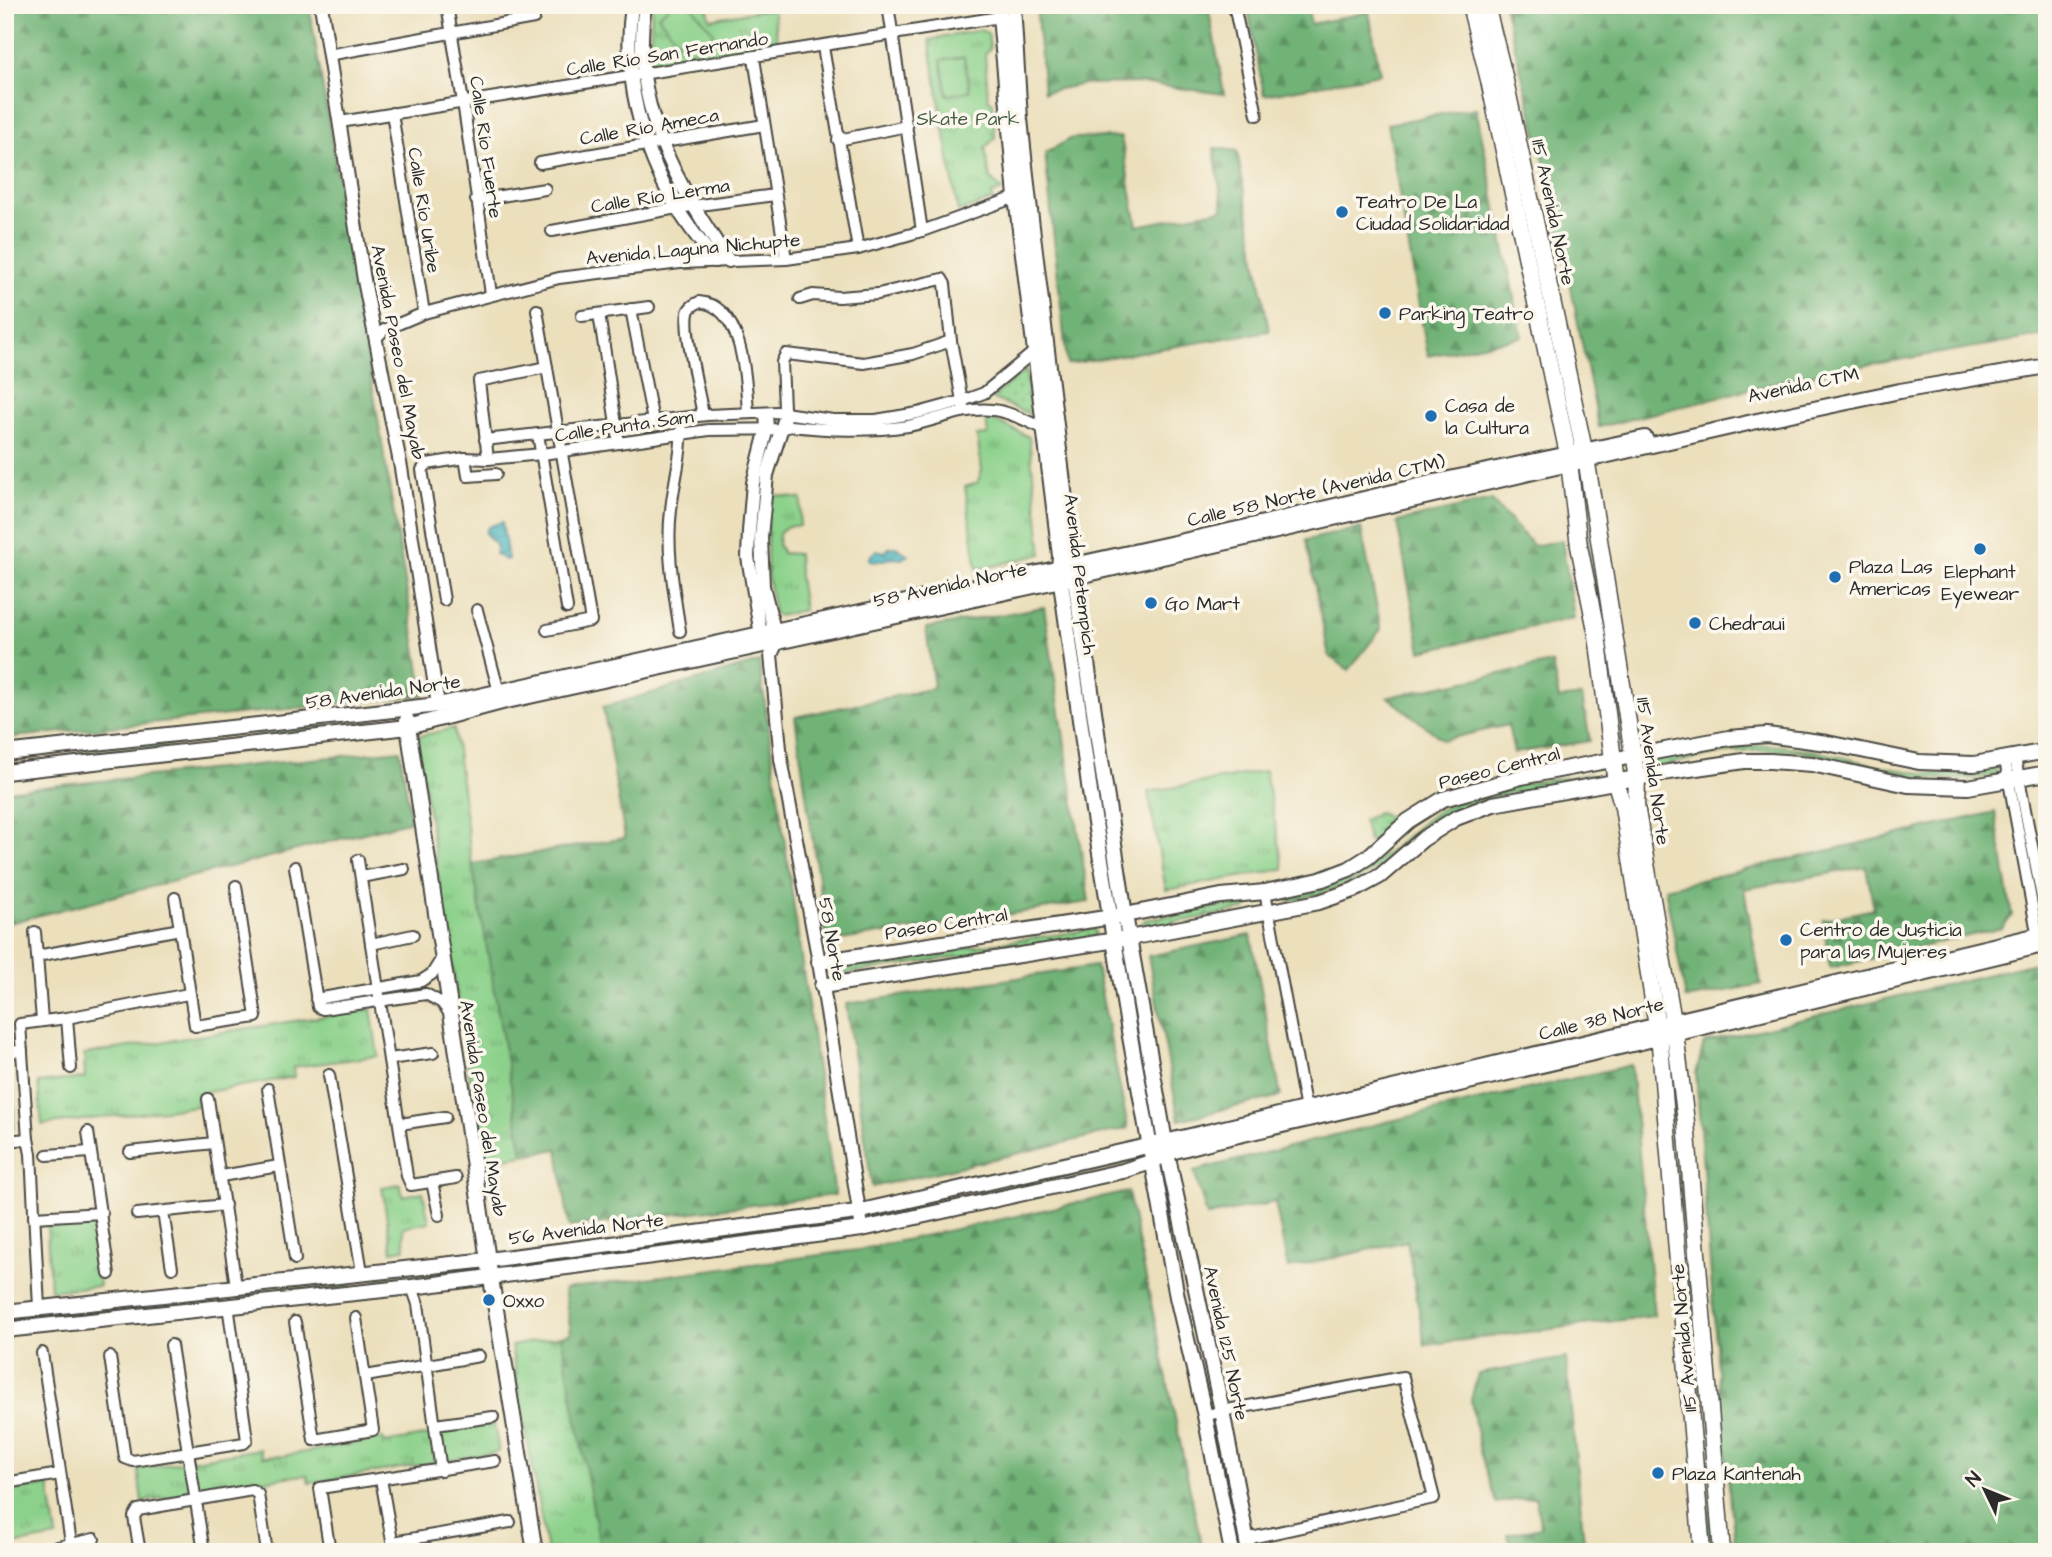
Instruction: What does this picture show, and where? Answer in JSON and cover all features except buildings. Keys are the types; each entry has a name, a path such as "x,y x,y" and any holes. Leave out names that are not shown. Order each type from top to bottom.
{"main road":[{"name":"Avenida Petempich","path":"1013,5 1020,119 1067,572 1118,916 1159,1150"},
{"name":"115 Avenida Norte","path":"1470,5 1576,458 1579,546 1597,635 1616,783 1686,1122 1722,1552"},
{"name":"115 Avenida Norte","path":"1486,5 1504,76 1637,779 1636,805 1666,1029 1702,1552"},
{"name":"Avenida Petempich","path":"999,11 1016,197 1043,428 1060,556 1067,572"},
{"name":"Avenida CTM","path":"1576,458 1898,383 2047,357"},
{"name":"Avenida CTM","path":"1576,458 1900,391 2047,366"},
{"name":"Calle 58 Norte (Avenida CTM)","path":"1067,572 1576,458"},
{"name":"58 Avenida Norte","path":"5,772 408,727 502,702 1067,572"},
{"name":"58 Avenida Norte","path":"13,752 405,710 770,642"},
{"name":"Avenida Paseo del Mayab","path":"405,710 535,1552"},
{"path":"207,731 209,749"},
{"name":"Paseo Central","path":"819,962 1118,916 1221,896 1265,892 1320,880 1349,869 1368,857 1408,821 1443,799 1521,777 1729,738 1767,736 1827,743 1919,762 1974,764 2047,751"},
{"path":"13,752 22,770"},
{"name":"Paseo Central","path":"822,986 1122,939 1319,902 1353,890 1380,876 1423,839 1456,818 1493,804 1637,779 1744,761 1812,764 1908,785 1968,787 2047,774"},
{"name":"Calle 38 Norte","path":"1159,1150 2043,939"},
{"name":"56 Avenida Norte","path":"5,1331 491,1278 862,1229 1123,1171 1159,1150"},
{"name":"56 Avenida Norte","path":"5,1312 488,1260 858,1212 1159,1150"},
{"name":"Avenida 125 Norte","path":"1159,1150 1164,1230 1232,1552"},
{"name":"Avenida 125 Norte","path":"1159,1150 1222,1410 1248,1545"},
{"path":"1123,1171 1145,1172 1149,1178 1157,1221 1164,1230"},
{"path":"362,1272 365,1291"},
{"path":"228,1305 231,1286"},
{"path":"115,1299 116,1317"},
{"path":"1691,1411 1709,1409"}],"street":[{"name":"Avenida Paseo del Mayab","path":"321,5 364,280 401,468 438,705"},
{"name":"Calle Río Fuerte","path":"447,5 491,294"},
{"path":"632,5 628,29 653,143 677,208 722,261"},
{"path":"636,75 645,5"},
{"path":"888,5 922,231"},
{"path":"1234,5 1257,115"},
{"name":"Calle Río San Fernando","path":"340,122 824,47 999,11"},
{"path":"328,55 534,18"},
{"path":"824,47 858,248"},
{"path":"754,58 786,259"},
{"name":"Calle Río Uribe","path":"392,113 424,313"},
{"name":"Calle Río Ameca","path":"540,163 764,125"},
{"path":"838,140 907,126"},
{"path":"653,143 722,261"},
{"path":"476,200 545,189"},
{"name":"Calle Río Lerma","path":"552,231 677,208 775,195"},
{"name":"Avenida Laguna Nichupte","path":"377,337 384,330 424,313 559,278 680,262 786,259 858,248 922,231 1016,197"},
{"path":"800,299 813,295 839,297 878,294 942,279 946,284 951,341 963,407"},
{"path":"703,415 688,328 688,312 692,305 699,302 714,306 731,324 744,362 748,413"},
{"path":"582,316 649,307"},
{"path":"631,309 653,421"},
{"path":"537,310 591,621 547,630"},
{"path":"599,314 619,443"},
{"path":"786,414 782,362 786,354 796,353 864,363 914,354 951,341"},
{"name":"Calle Punta Sam","path":"444,600 422,470 426,464 466,458 488,459 562,452 709,430 782,429 790,426 846,431 877,430 928,422 963,407 1035,351"},
{"path":"488,459 479,381 547,367"},
{"name":"Calle Punta Sam","path":"485,440 703,415 777,412 833,420 876,419 963,407 993,410 1043,428"},
{"name":"58 Norte","path":"766,414 767,428 753,483 754,556 770,642 781,759 819,962 862,1229"},
{"name":"58 Norte","path":"754,556 767,475 786,414"},
{"path":"680,631 671,570 670,513 683,436 681,418"},
{"path":"538,434 567,608"},
{"path":"466,458 468,477 496,474"},
{"path":"477,610 499,692"},
{"path":"2010,759 2047,923"},
{"path":"2015,780 2043,939"},
{"path":"358,860 407,1176 411,1185 456,1178"},
{"path":"295,867 316,999 414,989 442,1003 452,1018"},
{"path":"360,877 404,869"},
{"path":"175,898 195,1026 256,1017 236,886"},
{"path":"1265,892 1307,1113"},
{"path":"37,956 180,929"},
{"path":"35,932 42,1021"},
{"path":"371,944 413,935"},
{"path":"414,989 432,974 442,958"},
{"path":"39,1307 39,1217 28,1139 20,1024 67,1018 188,994"},
{"path":"67,1018 71,1068"},
{"path":"8,1052 22,1051"},
{"path":"389,1059 433,1053"},
{"path":"329,1075 362,1272"},
{"path":"268,1089 295,1259"},
{"path":"208,1099 225,1205 231,1286"},
{"path":"400,1124 445,1117"},
{"path":"88,1132 109,1274"},
{"path":"10,1141 28,1139"},
{"path":"130,1152 214,1143"},
{"path":"47,1155 90,1153"},
{"path":"221,1176 279,1166"},
{"path":"432,1182 439,1215"},
{"path":"137,1214 225,1205"},
{"path":"163,1212 172,1268"},
{"path":"39,1217 102,1213"},
{"path":"412,1287 418,1304 442,1471"},
{"path":"110,1357 125,1458 133,1461 244,1443 247,1440 228,1305"},
{"path":"295,1322 314,1440 373,1430 356,1318"},
{"path":"171,1345 204,1552"},
{"path":"42,1353 71,1543"},
{"path":"366,1376 479,1356"},
{"path":"1205,1416 1222,1410 1402,1377 1434,1498 1248,1545"},
{"path":"435,1425 493,1417"},
{"path":"330,1552 320,1488 495,1461"},
{"path":"5,1483 60,1474"},
{"path":"381,1479 393,1547 510,1522"},
{"path":"140,1552 134,1517 138,1510 252,1490 258,1494 267,1552"},
{"path":"35,1552 94,1539"}],"green space":[{"path":"5,5 309,5 424,695 5,738"},
{"path":"652,5 707,5 710,19 773,8 778,45 655,63 650,59"},
{"path":"671,5 691,5 714,33 688,54 658,16"},
{"path":"1036,5 1208,5 1224,94 1141,83 1084,84 1044,92"},
{"path":"1247,5 1307,5 1311,24 1369,12 1380,74 1264,95"},
{"path":"1504,5 2047,5 2047,335 1798,377 1599,427 1550,185"},
{"name":"Skate Park","path":"980,30 988,33 990,48 985,54 988,98 993,102 995,138 985,148 990,178 1002,190 992,194 993,200 958,212 929,40"},
{"path":"964,57 970,91 947,95 941,60"},
{"path":"1476,108 1522,337 1428,356 1387,124"},
{"path":"1121,137 1137,226 1223,209 1214,148 1237,151 1269,331 1067,364 1045,153 1072,138"},
{"path":"1026,370 1031,415 991,398"},
{"path":"986,419 1029,437 1042,554 977,570 965,487 977,483 982,470 977,436 988,435"},
{"path":"1577,471 1621,744 1619,744"},
{"path":"768,494 802,499 799,526 787,526 779,534 778,545 783,553 798,554 804,610 778,616 774,613 767,572"},
{"path":"1491,500 1534,546 1562,540 1574,618 1421,651 1397,522"},
{"path":"1361,528 1381,629 1349,670 1329,656 1306,540"},
{"path":"1044,607 1089,902 827,942 795,717 934,688 926,628"},
{"path":"759,662 835,1195 569,1227 558,1149 523,1155 472,864 625,838 603,707"},
{"path":"1552,663 1559,699 1582,696 1590,741 1514,753 1508,725 1443,740 1388,697"},
{"path":"373,721 342,726 333,731 253,738 264,732"},
{"path":"454,728 472,864 523,1155 483,1162 418,746 420,736"},
{"path":"195,740 164,746 154,751 34,763 65,758 75,753"},
{"path":"1768,745 1913,772 1954,774 1995,769 1998,773 1965,779 1914,778 1797,751 1766,750 1723,753 1650,768 1647,763 1695,752"},
{"path":"400,750 411,821 5,924 5,791"},
{"path":"1265,771 1284,869 1166,890 1148,792"},
{"path":"1591,774 1594,779 1590,781 1516,792 1462,807 1430,824 1368,874 1343,886 1289,901 1285,899 1288,894 1327,885 1364,869 1440,810 1458,802 1514,786"},
{"path":"1995,812 2012,916 2002,928 1830,968 1823,920 1874,909 1866,867 1744,889 1761,984 1686,999 1665,888"},
{"path":"1378,813 1396,819 1369,842 1363,820"},
{"path":"1246,902 1249,905 1246,909 1145,928 1142,924 1145,920"},
{"path":"1094,929 1096,934 1093,937 836,975 832,971 834,967"},
{"path":"1251,935 1281,1096 1179,1120 1148,956"},
{"path":"2047,960 2047,1552 1736,1552 1721,1412 1696,1073 1704,1043"},
{"path":"1096,966 1128,1128 872,1187 846,1004"},
{"path":"371,1009 378,1056 293,1067 294,1077 196,1094 197,1106 42,1125 38,1083 85,1078 84,1054"},
{"path":"1669,1047 1701,1404 1697,1404"},
{"path":"1631,1065 1654,1316 1425,1345 1407,1241 1288,1268 1275,1202 1207,1216 1194,1171 1386,1122"},
{"path":"13,1090 14,1128 5,1128 5,1091"},
{"path":"1134,1158 1135,1161 1127,1163 876,1218 874,1216"},
{"path":"400,1184 403,1196 423,1192 429,1222 403,1227 405,1249 392,1251 382,1187"},
{"path":"1128,1192 1203,1552 601,1552 561,1336 571,1333 564,1289 858,1250"},
{"path":"843,1221 844,1224 529,1265 529,1261"},
{"path":"93,1224 99,1286 50,1291 47,1227"},
{"path":"473,1268 471,1273 380,1282 377,1277"},
{"path":"352,1281 348,1287 243,1299 241,1296 241,1293"},
{"path":"218,1295 215,1302 125,1310 126,1303"},
{"path":"105,1308 103,1314 5,1326 5,1317"},
{"path":"561,1336 601,1552 547,1552 511,1346"},
{"path":"1566,1358 1585,1552 1512,1552 1508,1534 1541,1527 1535,1497 1496,1503 1480,1452 1471,1400 1478,1374"},
{"path":"1698,1416 1702,1416 1713,1552 1709,1552"},
{"path":"494,1423 499,1452 309,1483 307,1475 286,1477 142,1502 138,1469 260,1449 262,1457 283,1456 383,1438 385,1443"},
{"path":"49,1485 57,1537 5,1546 5,1492"}],"water":[{"path":"502,522 508,559 505,560 495,554 497,546 485,533 488,527"},
{"path":"890,547 896,547 908,555 902,559 874,562 869,560 877,550 885,552"}],"place":[{"name":"Teatro De La Ciudad Solidaridad","path":"1342,212"},
{"name":"Parking Teatro","path":"1385,313"},
{"name":"Casa de la Cultura","path":"1431,416"},
{"name":"Elephant Eyewear","path":"1980,549"},
{"name":"Plaza Las Americas","path":"1835,577"},
{"name":"Go Mart","path":"1151,603"},
{"name":"Chedraui","path":"1695,623"},
{"name":"Centro de Justicia para las Mujeres","path":"1786,940"},
{"name":"Oxxo","path":"489,1300"},
{"name":"Plaza Kantenah","path":"1658,1473"}]}
